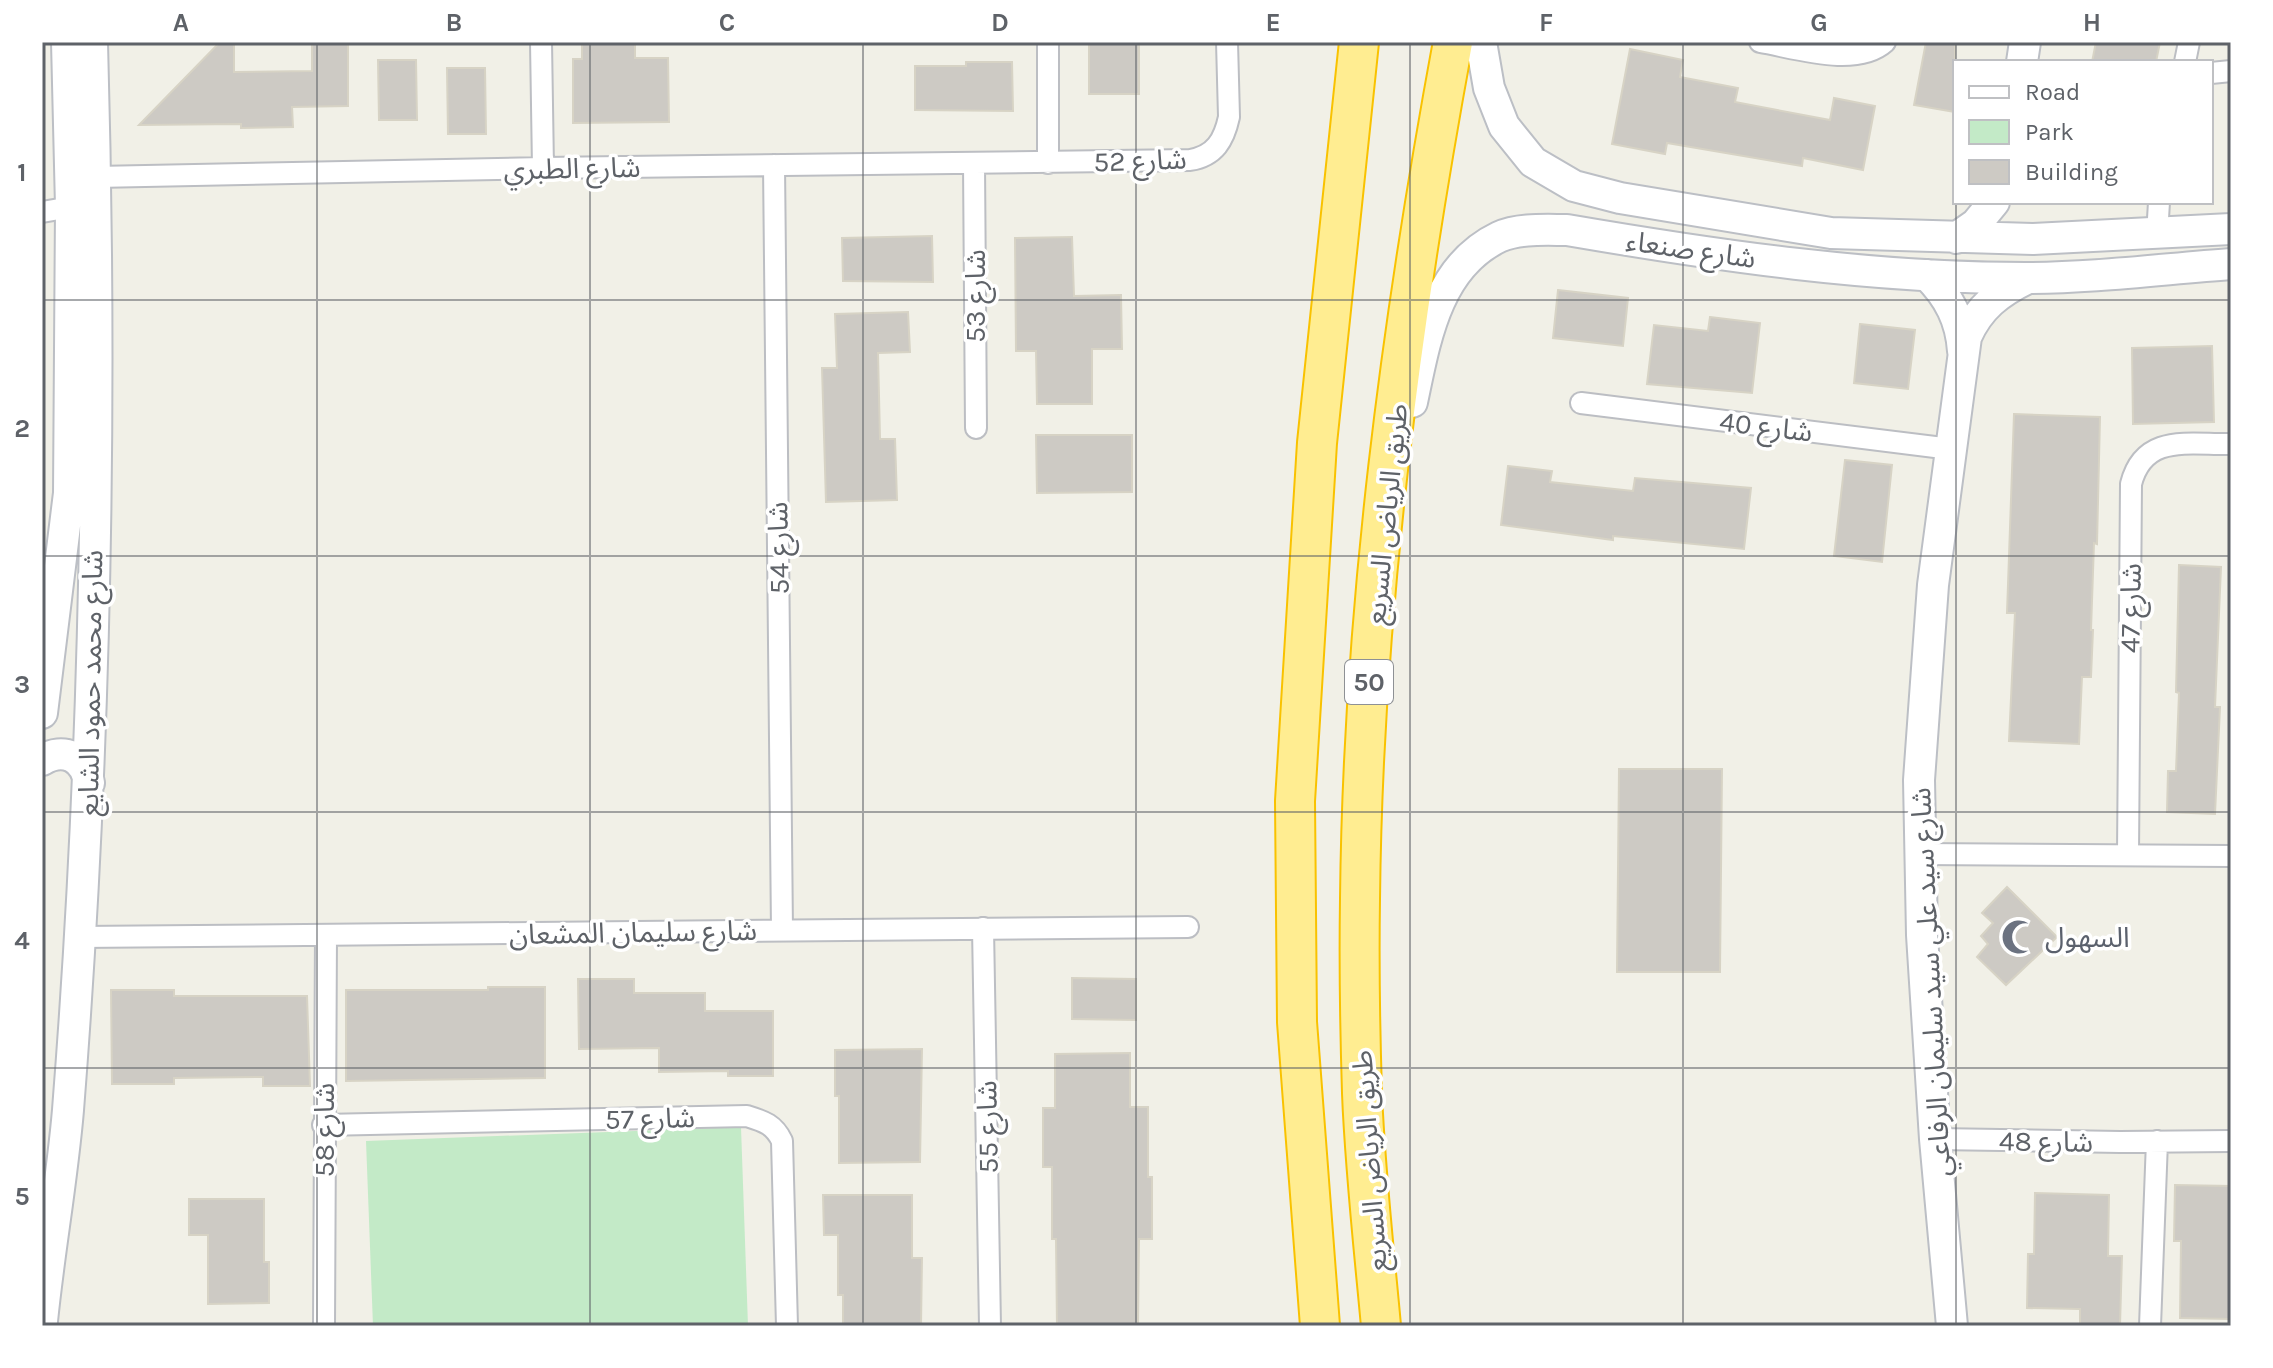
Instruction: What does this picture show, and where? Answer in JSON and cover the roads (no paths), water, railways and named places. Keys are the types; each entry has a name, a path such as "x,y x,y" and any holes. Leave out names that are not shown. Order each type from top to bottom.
{"highway":[{"name":"طريق الرياض السريع","path":"1381,1326 1362,1095 1360,898 1367,709 1380,553 1406,327 1453,42"},
{"name":"50","path":"1320,1326 1297,1022 1295,801 1317,443 1358,44"}],"main road":[{"name":"شارع محمد حمود الشايع","path":"42,713 49,599 69,493 56,210 67,42"},
{"name":"شارع محمد حمود الشايع","path":"42,1321 68,1111 89,783 96,177 92,42"},
{"name":"شارع صنعاء","path":"1481,42 1489,88 1504,126 1533,162 1574,186 1655,205 1831,233 2033,239 2231,229"},
{"path":"1956,238 1976,224 1992,204"},
{"path":"2005,204 2016,225 2033,239"},
{"path":"1655,205 1649,220 1655,244"},
{"name":"شارع صنعاء","path":"1380,553 1426,338 1438,302 1474,254 1501,236 1529,231 1567,230 1825,269 1927,275 2028,278 2231,264"},
{"name":"شارع سيد علي سيد سليمان الرفاعي","path":"1927,275 1955,313 1963,353"},
{"name":"شارع سيد علي سيد سليمان الرفاعي","path":"1952,1326 1935,1139 1919,854 1919,780 1932,600 1966,337 1981,310 1999,293 2028,278"},
{"path":"42,760 63,753 73,756 87,772 89,783"},
{"path":"42,1133 53,1130 68,1111"}],"street":[{"path":"541,42 543,168"},
{"path":"1048,42 1048,163"},
{"name":"شارع 52","path":"1048,163 1190,160 1212,153 1223,138 1229,117 1227,42"},
{"path":"1760,42 1846,56 1878,49 1885,42"},
{"name":"شارع 53","path":"974,163 976,428"},
{"name":"شارع الطبري","path":"96,177 543,168 1048,163"},
{"name":"شارع 54","path":"774,165 782,930"},
{"path":"2157,235 2159,204"},
{"name":"شارع 40","path":"1581,403 1951,449"},
{"name":"شارع 47","path":"2128,854 2131,484 2140,463 2159,446 2231,444"},
{"path":"1919,854 2231,856"},
{"name":"شارع سليمان المشعان","path":"79,937 1188,927"},
{"name":"شارع 55","path":"983,928 990,1326"},
{"name":"شارع 58","path":"324,1326 326,935"},
{"name":"شارع 57","path":"323,1125 747,1116 763,1121 771,1125 782,1141 787,1326"},
{"name":"شارع 48","path":"1935,1139 2231,1141"},
{"path":"2150,1326 2157,1141"}],"place":[{"name":"السهول","path":"2019,937"}]}
